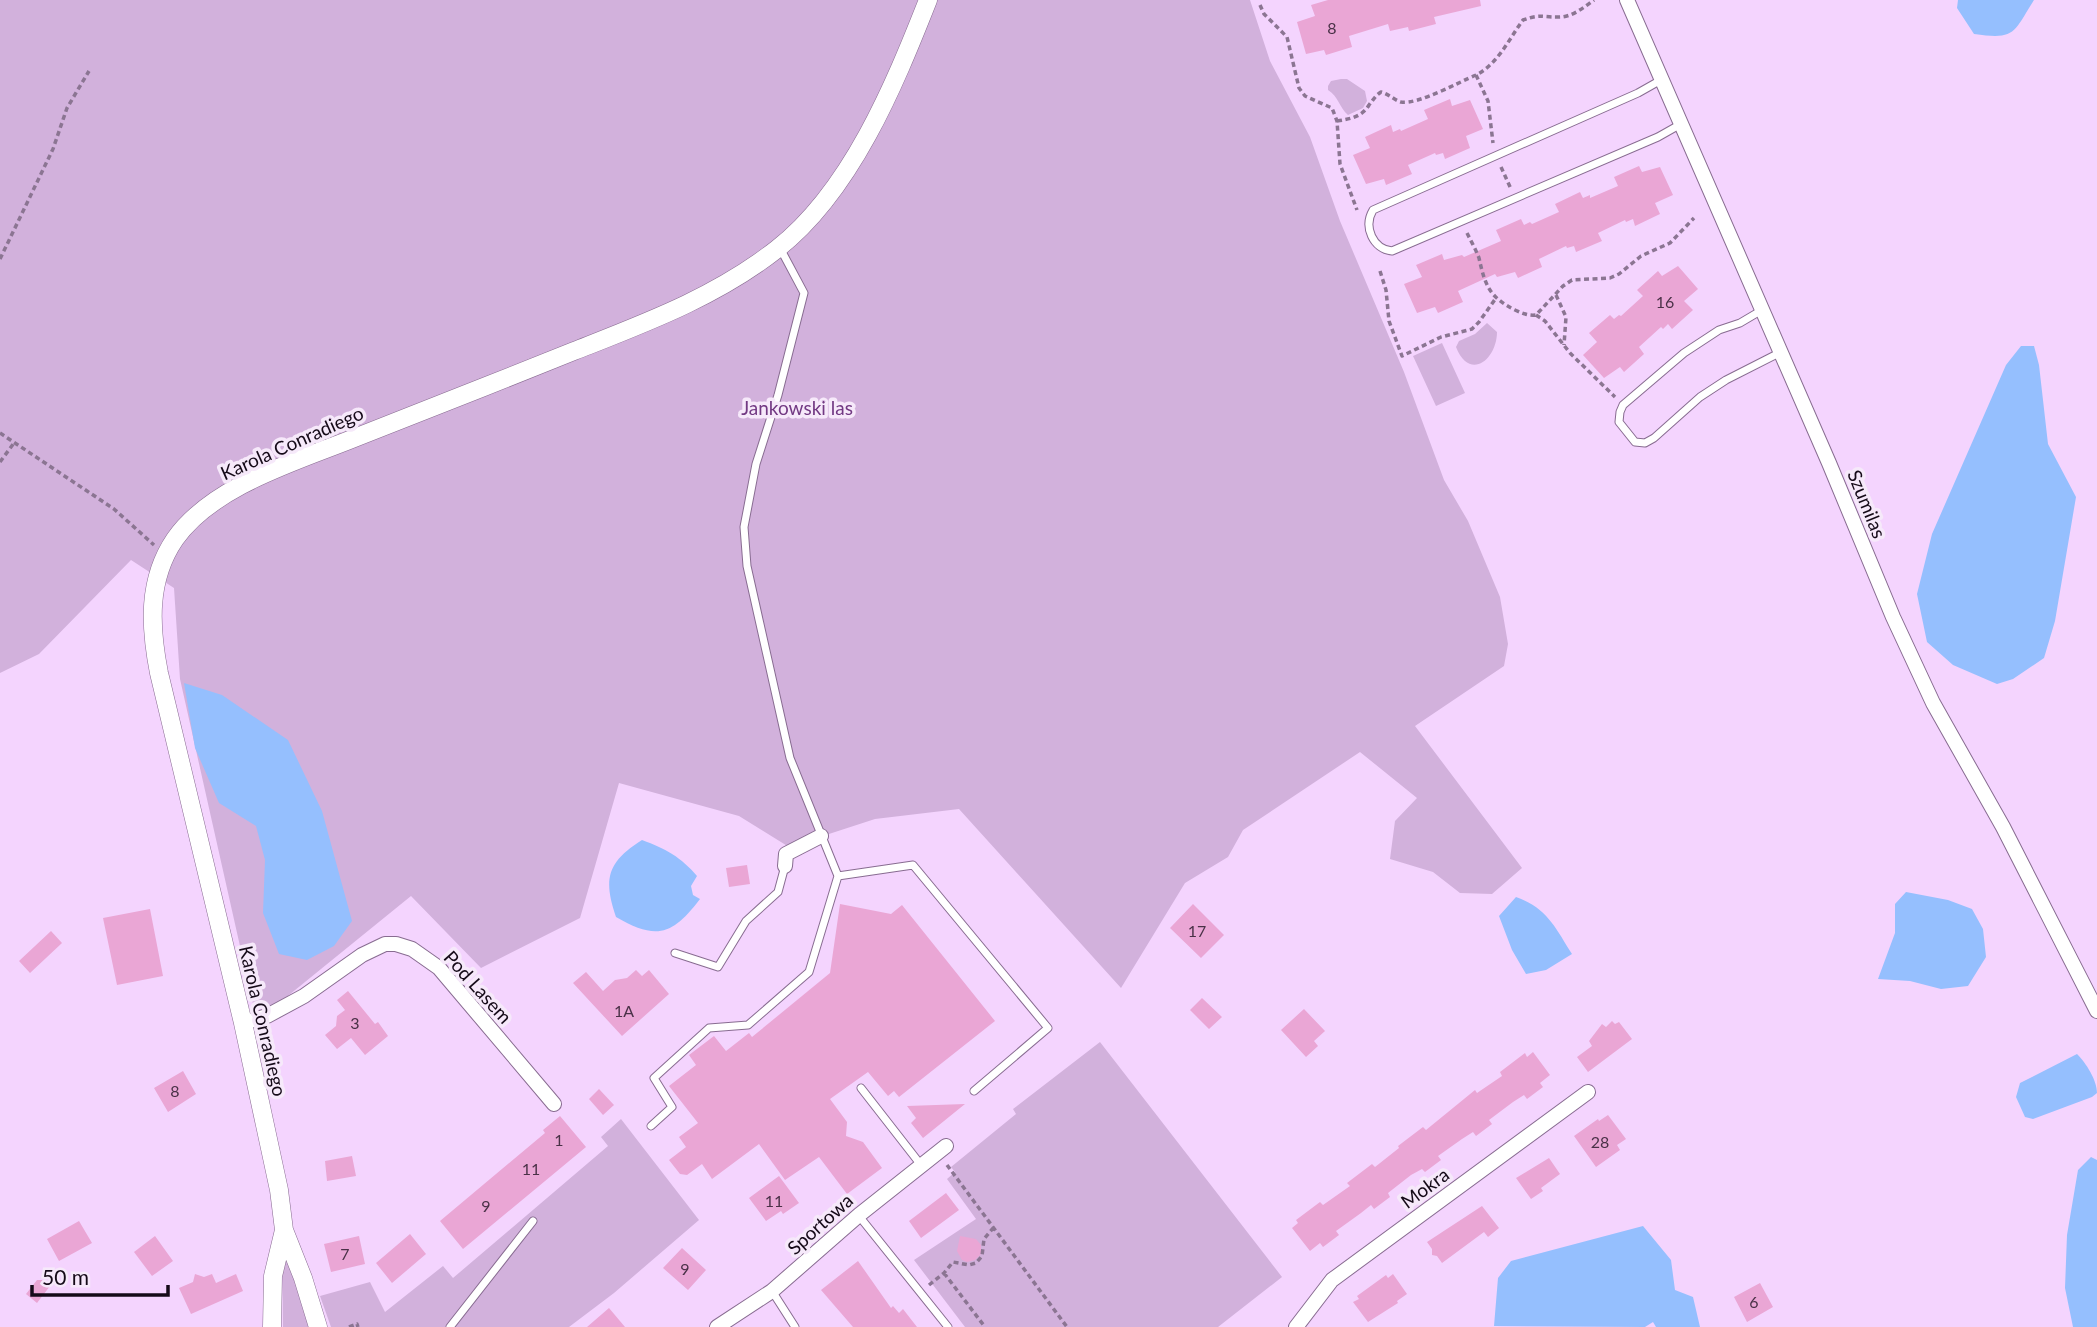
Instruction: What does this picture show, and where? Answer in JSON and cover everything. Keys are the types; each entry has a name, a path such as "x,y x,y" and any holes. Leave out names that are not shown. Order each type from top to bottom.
{"street":[{"name":"Karola Conradiego","path":"318,1327 284,1230 279,1191 243,1023 154,648 153,597 166,556 176,538 201,512 237,488 332,447 666,315 747,272 779,247 823,200 866,138 887,99 928,0"},
{"name":"Szumilas","path":"1627,0 1893,617 1933,703 2003,827 2097,1011"},
{"path":"785,866 786,854 821,836"},
{"name":"Pod Lasem","path":"243,1023 267,1016 304,996 362,955 385,944 396,944 412,949 439,968 554,1104"},
{"name":"Mokra","path":"1296,1327 1332,1280 1588,1092"},
{"name":"Sportowa","path":"717,1327 772,1291 859,1215 941,1149"},
{"name":"Karola Conradiego","path":"272,1327 273,1276 284,1230"}],"lane":[{"path":"1662,79 1639,93 1373,211 1368,226 1375,243 1382,250 1392,251 1658,137 1681,124"},
{"path":"651,1126 672,1107 654,1078 709,1028 748,1026 809,972 838,876 790,758 747,566 744,527 756,464 778,395 804,293 779,247"},
{"path":"1762,310 1740,323 1718,330 1684,353 1623,405 1619,422 1635,442 1645,443 1700,397 1781,352"},
{"path":"838,876 913,865 1048,1028 974,1091"},
{"path":"675,953 718,967 746,921 778,892 785,866"},
{"path":"860,1088 921,1166"},
{"path":"859,1215 948,1327"},
{"path":"450,1327 533,1221"},
{"path":"772,1291 795,1327"}],"path":[{"path":"1337,121 1356,117 1364,112 1381,92 1390,94 1398,102 1411,102 1476,75 1494,62 1523,20 1544,14 1556,18 1566,16 1594,0"},
{"path":"1260,5 1264,13 1287,37 1299,88 1305,96 1332,108 1337,121 1340,164 1357,210"},
{"path":"0,260 53,149 67,108 89,71"},
{"path":"1467,233 1489,291 1496,298 1529,316 1536,315 1572,280 1610,278 1619,274 1641,256 1670,243 1693,218"},
{"path":"1380,271 1386,290 1389,321 1402,356 1441,337 1472,328 1479,323 1496,298"},
{"path":"1556,295 1566,317 1564,345"},
{"path":"1536,315 1545,321 1564,345 1618,401"},
{"path":"0,433 114,509 166,556"},
{"path":"0,462 14,443"},
{"path":"941,1149 1067,1327"},
{"path":"920,1291 944,1273 953,1262 969,1265 976,1262 982,1256 984,1239 994,1227"},
{"path":"976,1262 981,1268"},
{"path":"944,1273 985,1327"},
{"path":"349,1327 357,1324 358,1327"}],"green space":[{"name":"Jankowski las","path":"0,0 1250,0 1270,61 1310,137 1340,221 1404,372 1444,480 1468,521 1500,597 1508,644 1504,666 1415,726 1522,868 1492,894 1460,893 1433,872 1390,859 1395,821 1417,798 1360,752 1243,830 1228,857 1185,883 1121,988 959,809 875,819 789,847 739,816 619,783 580,918 481,968 411,896 268,1012 253,1004 180,679 174,588 131,560 39,654 0,673"},
{"path":"1347,79 1365,91 1367,101 1363,108 1348,115 1328,90 1331,81"},
{"path":"1487,323 1497,332 1493,351 1482,363 1468,363 1456,347 1459,341 1475,334"},
{"path":"1442,343 1465,393 1436,406 1413,356"},
{"path":"1100,1042 1282,1277 1218,1327 965,1327 914,1260 976,1219 947,1179 955,1172 951,1167 1016,1114 1013,1109"},
{"path":"621,1119 699,1220 614,1293 569,1327 331,1327 320,1296 370,1282 385,1312 443,1266 453,1278 608,1146 601,1137"},
{"path":"282,1243 286,1243 309,1327 283,1327"}],"water":[{"path":"1958,0 2034,0 2012,32 1988,36 1974,34 1957,8"},
{"path":"2021,346 2034,346 2039,365 2048,444 2076,497 2055,621 2044,658 2013,679 1997,684 1953,665 1927,642 1917,594 1932,534 2006,365"},
{"path":"184,683 222,695 288,740 322,811 352,921 334,946 307,960 279,954 263,913 265,860 256,826 219,803 195,748"},
{"path":"642,840 672,854 697,876 691,886 693,895 700,899 681,921 662,930 642,929 616,917 612,904 609,882 611,872 621,856"},
{"path":"1906,892 1948,900 1972,909 1983,929 1986,957 1968,986 1941,989 1910,981 1878,979 1895,933 1895,904"},
{"path":"1516,897 1543,913 1572,954 1546,970 1526,974 1512,950 1499,916"},
{"path":"2077,1054 2090,1072 2097,1093 2033,1119 2025,1117 2016,1097 2020,1083"},
{"path":"2091,1157 2097,1160 2097,1327 2073,1327 2065,1288 2067,1235 2078,1170"},
{"path":"1643,1226 1671,1260 1675,1290 1693,1297 1700,1327 1656,1327 1653,1322 1645,1327 1494,1326 1498,1278 1511,1261"}],"building":[{"path":"1328,0 1480,0 1481,6 1434,17 1436,24 1409,31 1408,27 1390,31 1388,24 1349,36 1352,47 1326,55 1324,50 1306,54 1297,22 1315,16 1311,5"},
{"path":"1450,99 1452,106 1470,100 1483,129 1466,136 1470,148 1445,159 1443,153 1435,153 1408,165 1412,174 1386,185 1384,179 1366,184 1353,155 1370,148 1365,137 1391,125 1393,132 1400,129 1401,131 1428,119 1424,110"},
{"path":"1639,166 1642,172 1660,167 1673,195 1655,203 1660,214 1635,226 1633,219 1626,222 1625,220 1598,233 1602,241 1576,252 1574,246 1566,246 1539,259 1542,267 1518,278 1515,272 1497,277 1495,274 1458,291 1463,302 1438,313 1435,307 1417,313 1404,284 1422,277 1416,265 1442,254 1444,260 1462,255 1464,257 1501,241 1496,230 1521,219 1524,225 1530,222 1532,224 1559,212 1555,204 1580,192 1583,198 1590,195 1590,198 1618,186 1614,177"},
{"path":"1678,266 1698,289 1684,301 1693,310 1672,329 1668,324 1663,329 1661,327 1639,347 1644,354 1624,372 1620,367 1604,378 1583,355 1597,342 1589,333 1610,315 1614,319 1621,316 1643,296 1637,290 1658,271 1662,276"},
{"path":"747,865 750,884 729,887 726,868"},
{"path":"840,904 891,914 902,905 995,1021 899,1097 894,1091 888,1096 868,1072 830,1099 847,1122 846,1136 863,1142 882,1168 847,1194 819,1157 785,1180 759,1144 712,1179 702,1164 687,1175 680,1174 669,1160 686,1147 679,1137 698,1123 669,1086 696,1065 689,1055 714,1036 726,1051 749,1033 752,1037 830,973"},
{"path":"1193,904 1224,935 1201,958 1170,928"},
{"path":"150,909 163,976 117,985 103,918"},
{"path":"51,931 62,943 30,973 19,961"},
{"path":"636,970 642,976 649,970 669,994 622,1036 573,983 586,972 603,991 615,980 627,978"},
{"path":"348,991 388,1036 365,1055 351,1038 337,1049 325,1035 336,1026 337,1016 345,1010 337,1000"},
{"path":"1202,998 1222,1017 1209,1029 1190,1010"},
{"path":"1304,1009 1325,1031 1314,1041 1318,1046 1306,1057 1281,1030"},
{"path":"1612,1021 1615,1024 1619,1022 1632,1039 1588,1072 1577,1057 1592,1046 1589,1041 1602,1024 1606,1027"},
{"path":"1533,1052 1550,1075 1540,1083 1543,1087 1527,1099 1524,1095 1513,1102 1489,1120 1492,1124 1476,1136 1473,1132 1462,1139 1438,1156 1441,1160 1425,1172 1422,1169 1411,1175 1388,1193 1390,1197 1374,1209 1371,1205 1336,1231 1339,1235 1323,1247 1320,1243 1310,1251 1292,1228 1298,1223 1296,1220 1320,1202 1323,1205 1350,1186 1347,1183 1372,1164 1375,1167 1423,1127 1426,1130 1475,1090 1477,1093 1502,1076 1500,1072 1525,1053 1527,1057"},
{"path":"183,1071 196,1094 168,1112 154,1088"},
{"path":"599,1089 614,1105 603,1115 589,1099"},
{"path":"965,1104 923,1138 911,1123 916,1118 907,1106"},
{"path":"1608,1115 1626,1139 1617,1145 1620,1150 1596,1167 1574,1136"},
{"path":"560,1116 586,1147 463,1249 440,1221 545,1133 543,1130"},
{"path":"352,1156 356,1176 327,1181 325,1161"},
{"path":"1549,1158 1560,1174 1531,1199 1516,1178"},
{"path":"779,1176 799,1203 766,1221 749,1198"},
{"path":"946,1193 959,1210 921,1238 909,1221"},
{"path":"1482,1206 1499,1228 1488,1237 1484,1232 1442,1263 1437,1256 1432,1255 1432,1249 1427,1242"},
{"path":"79,1221 92,1243 59,1261 47,1239"},
{"path":"410,1234 426,1254 392,1283 376,1263"},
{"path":"155,1236 173,1261 152,1276 134,1252"},
{"path":"359,1236 365,1264 331,1272 324,1244"},
{"path":"960,1236 976,1239 981,1245 981,1254 975,1260 962,1260 957,1251"},
{"path":"682,1248 706,1270 688,1290 663,1268"},
{"path":"858,1261 891,1308 893,1306 899,1313 903,1309 917,1327 853,1327 821,1290"},
{"path":"195,1274 204,1277 212,1274 216,1283 236,1274 243,1291 191,1314 179,1288 193,1282"},
{"path":"1393,1274 1407,1294 1368,1322 1353,1302 1359,1299 1357,1296 1386,1275 1388,1278"},
{"path":"37,1280 50,1286 37,1303 26,1294"},
{"path":"1760,1283 1773,1307 1747,1322 1734,1297"},
{"path":"609,1308 625,1327 587,1327"}]}
